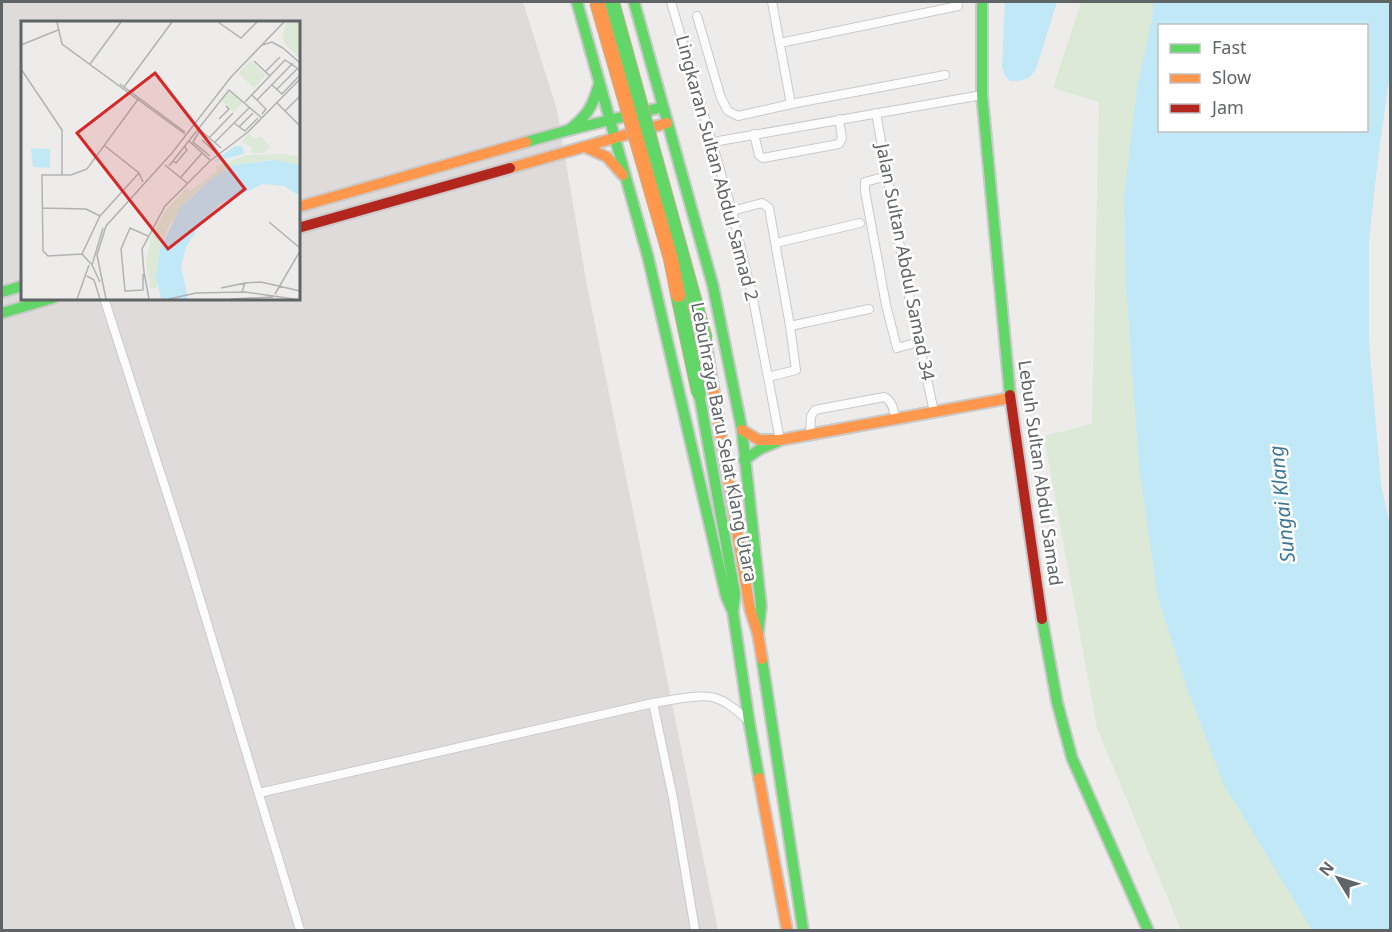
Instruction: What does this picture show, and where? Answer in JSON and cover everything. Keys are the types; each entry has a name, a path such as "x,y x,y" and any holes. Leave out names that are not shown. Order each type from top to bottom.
{"main road":[{"path":"577,2 648,257 726,596 732,612"},
{"name":"Lebuhraya Baru Selat Klang Utara","path":"597,2 670,259 699,393 735,594 732,612 749,721 787,930"},
{"name":"Lebuhraya Baru Selat Klang Utara","path":"612,2 705,339 750,609 758,634 803,930"},
{"path":"634,2 713,286 742,430 761,606 758,634"},
{"name":"Lebuh Sultan Abdul Samad","path":"982,2 982,95 1010,398 1045,637 1057,702 1072,758 1148,930"},
{"path":"569,130 590,111 599,84"},
{"path":"300,206 569,130 663,107"},
{"path":"300,227 667,123"},
{"path":"585,147 609,158 627,182"},
{"path":"2,292 21,286"},
{"path":"2,313 46,300"},
{"path":"742,430 759,440 780,440 1010,398"},
{"path":"744,460 760,449 780,440"}],"street":[{"name":"Lingkaran Sultan Abdul Samad 2","path":"671,2 732,211 753,299 780,440"},
{"path":"772,2 791,104"},
{"path":"780,43 958,6"},
{"path":"697,16 721,98 728,111 738,116 945,75"},
{"path":"713,141 982,95"},
{"name":"Jalan Sultan Abdul Samad 34","path":"876,113 934,412"},
{"path":"754,134 759,155 763,158 839,144 842,138 839,119"},
{"path":"887,176 865,182 886,305 897,348 919,342"},
{"path":"732,211 762,203 769,208 796,370 768,377"},
{"path":"776,243 860,224"},
{"path":"105,300 183,543 300,930"},
{"path":"790,326 869,309"},
{"path":"810,435 811,416 815,410 884,397 888,399 896,419"},
{"path":"259,793 653,703 705,696 717,698 749,721"},
{"path":"653,703 673,798 695,930"}],"shaded area":[{"path":"2,2 523,2 557,110 586,280 718,930 2,930"}],"green space":[{"path":"1081,2 1153,2 1152,19 1137,86 1124,195 1125,275 1139,467 1158,599 1187,688 1281,878 1312,930 1181,930 1097,728 1044,436 1092,424 1099,102 1053,88"}],"water":[{"path":"1005,2 1057,2 1036,69 1031,76 1022,80 1010,81 1005,76 1002,67"},
{"name":"Sungai Klang","path":"1153,2 1390,2 1390,74 1369,240 1369,343 1381,484 1390,526 1390,930 1312,930 1224,785 1187,688 1158,599 1139,467 1125,275 1124,195 1137,86 1152,19"}],"traffic: fast":[{"path":"577,2 648,257 726,596 733,612"},
{"path":"612,2 705,339"},
{"path":"634,2 713,286 742,430 761,606 758,634"},
{"path":"982,2 982,95 1010,395"},
{"path":"569,130 588,110 599,84"},
{"path":"526,142 663,107"},
{"path":"2,292 21,286"},
{"path":"678,295 699,393"},
{"path":"2,313 46,300"},
{"path":"699,393 735,594 733,612 759,778"},
{"path":"744,460 760,449 777,442"},
{"path":"1042,619 1057,702 1072,758 1148,930"},
{"path":"762,659 803,930"}],"traffic: slow":[{"path":"597,2 671,259 678,295"},
{"path":"510,168 667,123"},
{"path":"300,206 526,142"},
{"path":"585,147 607,157 623,175"},
{"path":"705,339 750,609 758,634 762,659"},
{"path":"742,430 759,440 780,440 1010,398"},
{"path":"759,778 787,930"}],"traffic: jam":[{"path":"300,227 510,168"},
{"path":"1010,395 1042,619"}]}
